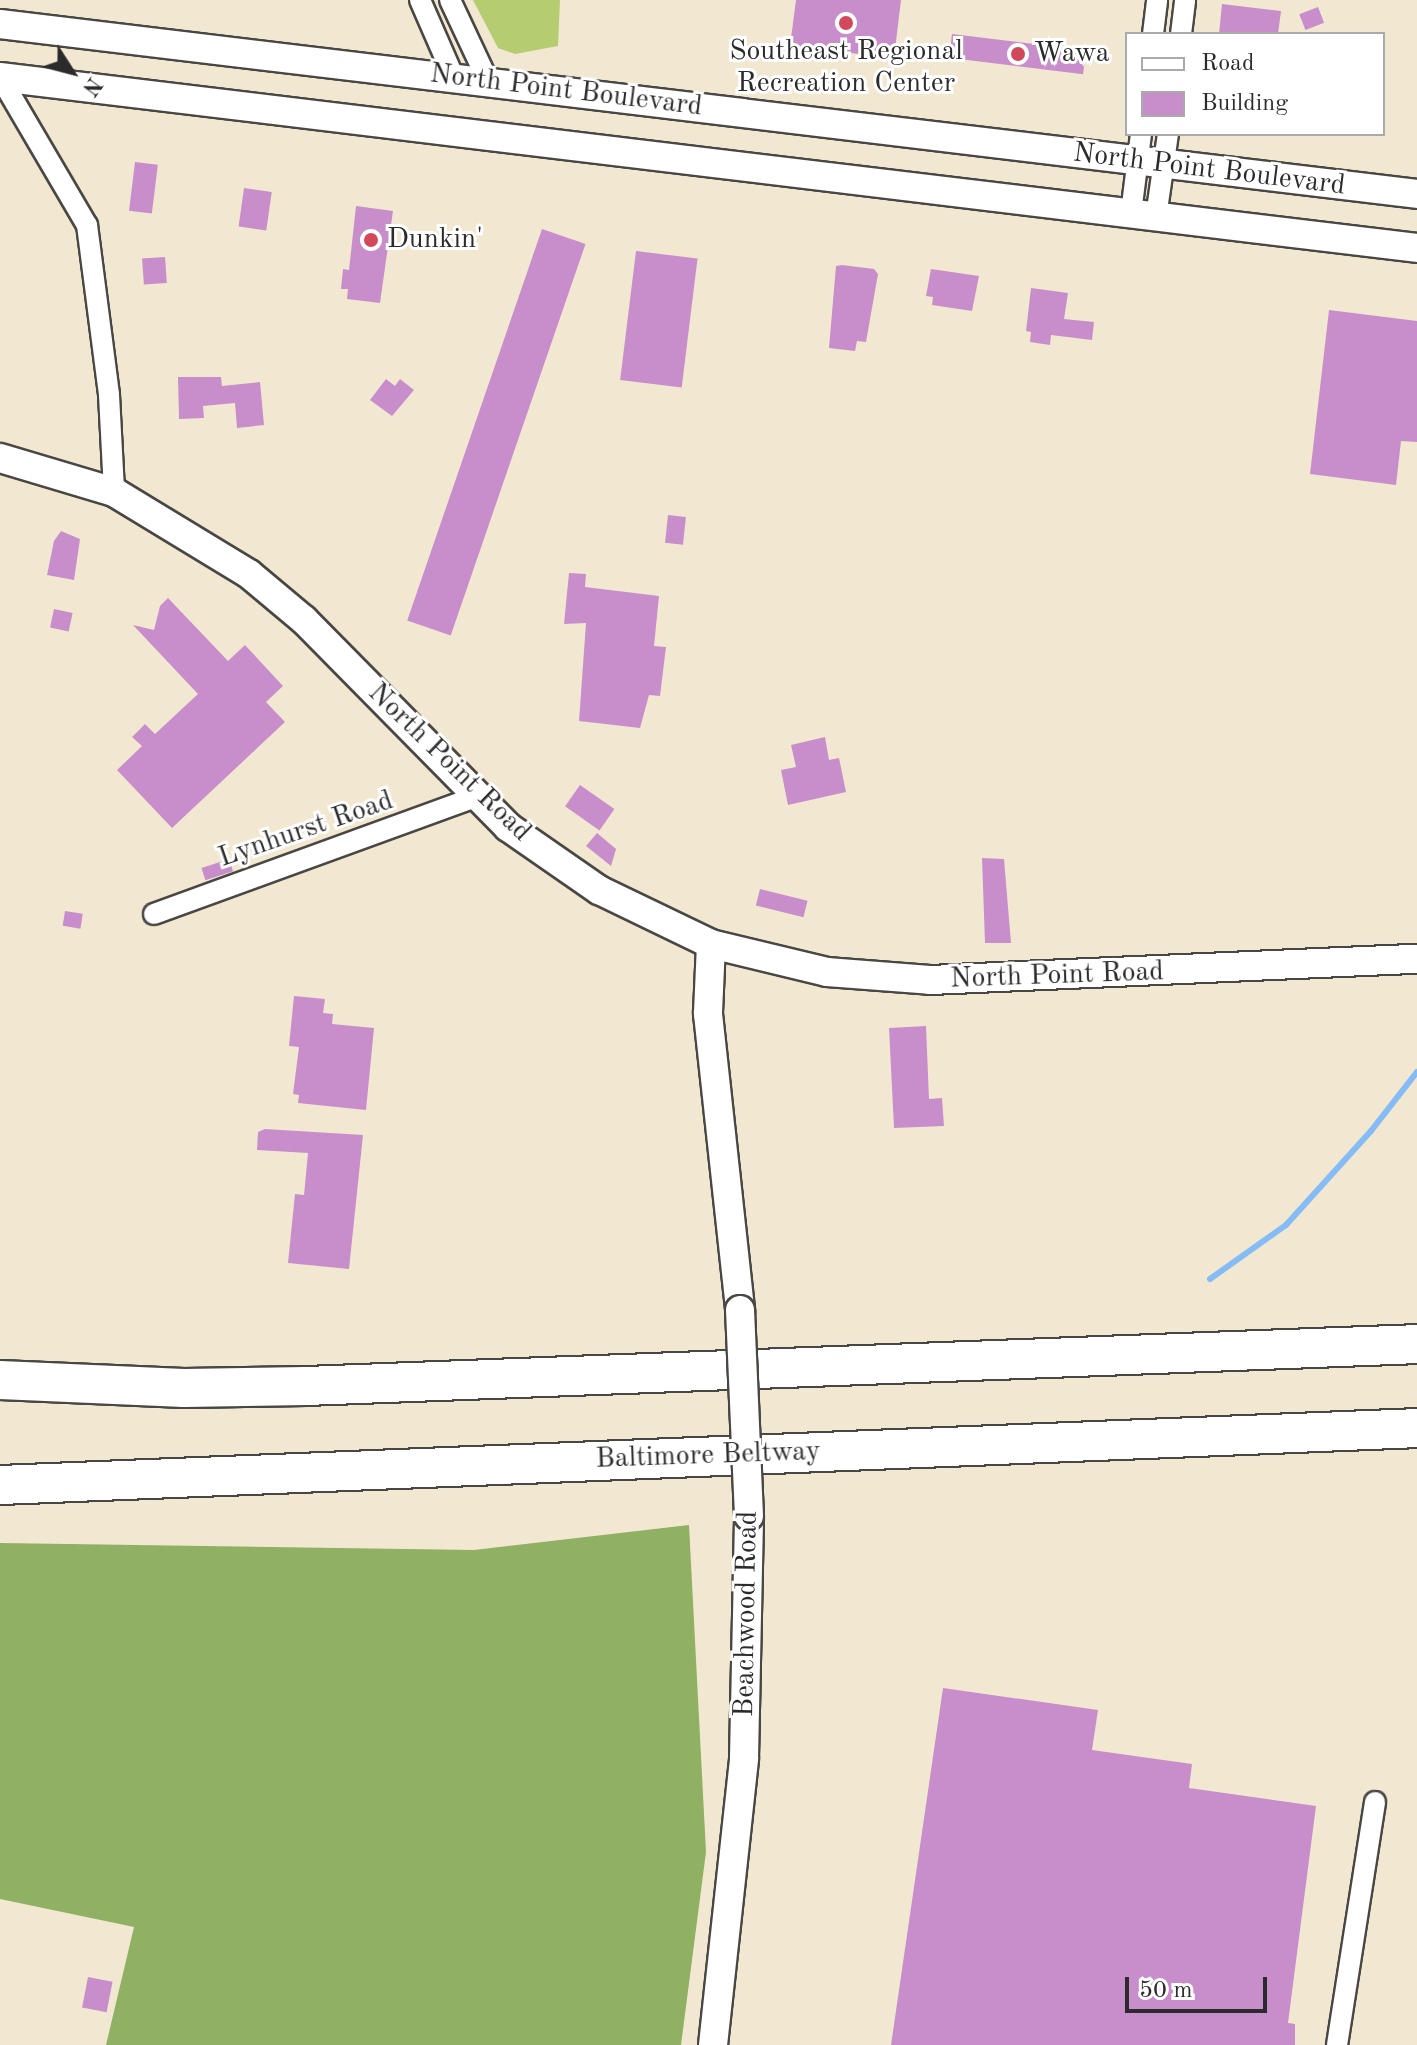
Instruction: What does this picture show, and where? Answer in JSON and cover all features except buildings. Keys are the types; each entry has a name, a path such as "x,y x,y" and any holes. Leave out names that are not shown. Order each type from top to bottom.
{"highway":[{"path":"0,1380 184,1388 291,1386 1417,1344"},
{"name":"Baltimore Beltway","path":"0,1485 1417,1428"}],"main road":[{"name":"North Point Boulevard","path":"0,24 454,78 1148,153 1417,194"},
{"name":"North Point Boulevard","path":"0,77 1417,248"},
{"name":"North Point Road","path":"0,458 114,492 276,594 475,797 534,846 599,890 711,944 827,972 943,981 1417,959"},
{"name":"Beachwood Road","path":"711,944 708,1014 740,1310 749,1516 744,1758 713,2045"}],"street":[{"path":"420,0 454,78"},
{"path":"450,0 488,81"},
{"path":"1153,32 1157,0"},
{"path":"1181,32 1185,0"},
{"path":"0,77 87,225 109,395 114,492"},
{"path":"1144,215 1148,153 1166,136"},
{"name":"Lynhurst Road","path":"154,914 475,797"},
{"path":"1337,2045 1375,1802"}],"green space":[{"path":"473,0 560,0 558,46 515,54 498,48"},
{"path":"689,1525 706,1852 681,2045 106,2045 134,1927 0,1899 0,1543 474,1550"}],"waterway":[{"path":"1210,1279 1286,1225 1371,1131 1417,1072"}],"place":[{"name":"Southeast Regional Recreation Center","path":"846,23"},
{"name":"Wawa","path":"1018,54"},
{"name":"Dunkin'","path":"371,240"}]}
